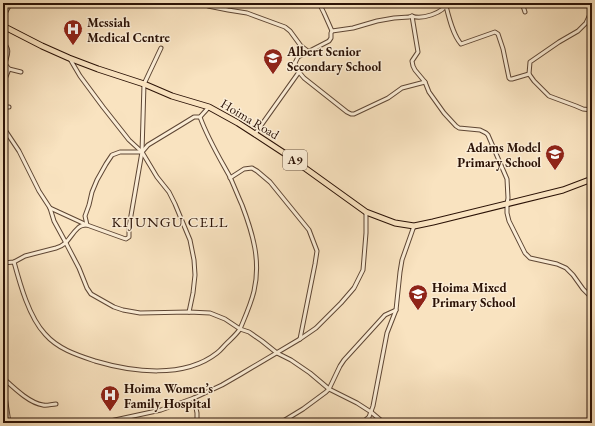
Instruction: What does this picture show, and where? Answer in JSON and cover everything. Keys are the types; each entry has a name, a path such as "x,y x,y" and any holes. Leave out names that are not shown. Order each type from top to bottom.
{"main road":[{"name":"Hoima Road","path":"3,26 69,58 144,84 172,96 209,107 238,123 290,157 366,212 395,223 414,226 434,222 563,190 592,179"}],"street":[{"path":"3,16 10,3"},
{"path":"199,3 221,9 247,12 285,27 290,31 301,46 309,52"},
{"path":"319,3 332,31 331,39 298,57 295,63 299,72 334,103 352,114 362,111 388,98 402,88 425,82"},
{"path":"522,3 525,12"},
{"path":"332,31 353,28 394,18 412,16 422,17 435,13 447,5 449,18 461,44 496,32 503,49 509,78 512,79 529,74"},
{"path":"592,10 586,23 578,31 530,62 529,74 549,96 583,109 592,110"},
{"path":"412,16 418,52 414,57 412,64 425,82 429,92 444,113 456,126 459,128 480,130 488,135 507,179 508,198 506,204 509,221 527,256 566,268 592,298"},
{"path":"3,42 8,50 5,64 9,69 21,72"},
{"path":"50,208 123,238 126,239 129,237 129,227 142,152 144,84 161,48"},
{"path":"69,58 80,76 103,107 130,140 142,152 157,177 169,192 175,204 190,240 194,255 195,275 189,312"},
{"path":"3,84 9,69"},
{"path":"255,134 299,72"},
{"path":"3,107 9,107"},
{"path":"88,224 85,216 92,192 97,180 112,156 120,152 142,152 148,145 181,124 194,117 200,117 209,107"},
{"path":"14,262 30,309 37,324 44,334 52,341 69,352 123,368 157,371 185,368 198,364 218,353 238,333 240,329 254,292 257,261 253,236 248,222 230,178 205,132 200,117"},
{"path":"3,126 19,150 39,191 50,208 54,221 91,294 114,307 123,310 140,313 210,313 225,319 240,329 249,332 276,353 291,360 310,373 329,389 357,403 384,423"},
{"path":"230,178 244,169 252,168 257,171 270,182 309,230 316,251 315,264 300,339"},
{"path":"101,423 162,410 194,398 222,385 316,328 342,303 354,288 363,270 366,212"},
{"path":"3,263 14,262 25,256 60,247 66,243 79,227 88,224"},
{"path":"362,423 369,417 371,412 387,333 396,310 402,260 414,226"},
{"path":"280,423 322,396 329,389 344,360 385,315 396,310"},
{"path":"3,378 31,401 45,406 56,404"},
{"path":"3,389 9,423"},
{"path":"194,398 197,423"}],"place":[{"name":"Messiah Medical Centre","path":"73,46"},
{"name":"Albert Senior Secondary School","path":"273,75"},
{"name":"Adams Model Primary School","path":"555,171"},
{"name":"Hoima Mixed Primary School","path":"418,311"},
{"name":"Hoima Women’s Family Hospital","path":"110,412"}],"district":[{"name":"KIJUNGU CELL","path":"170,221"}]}
